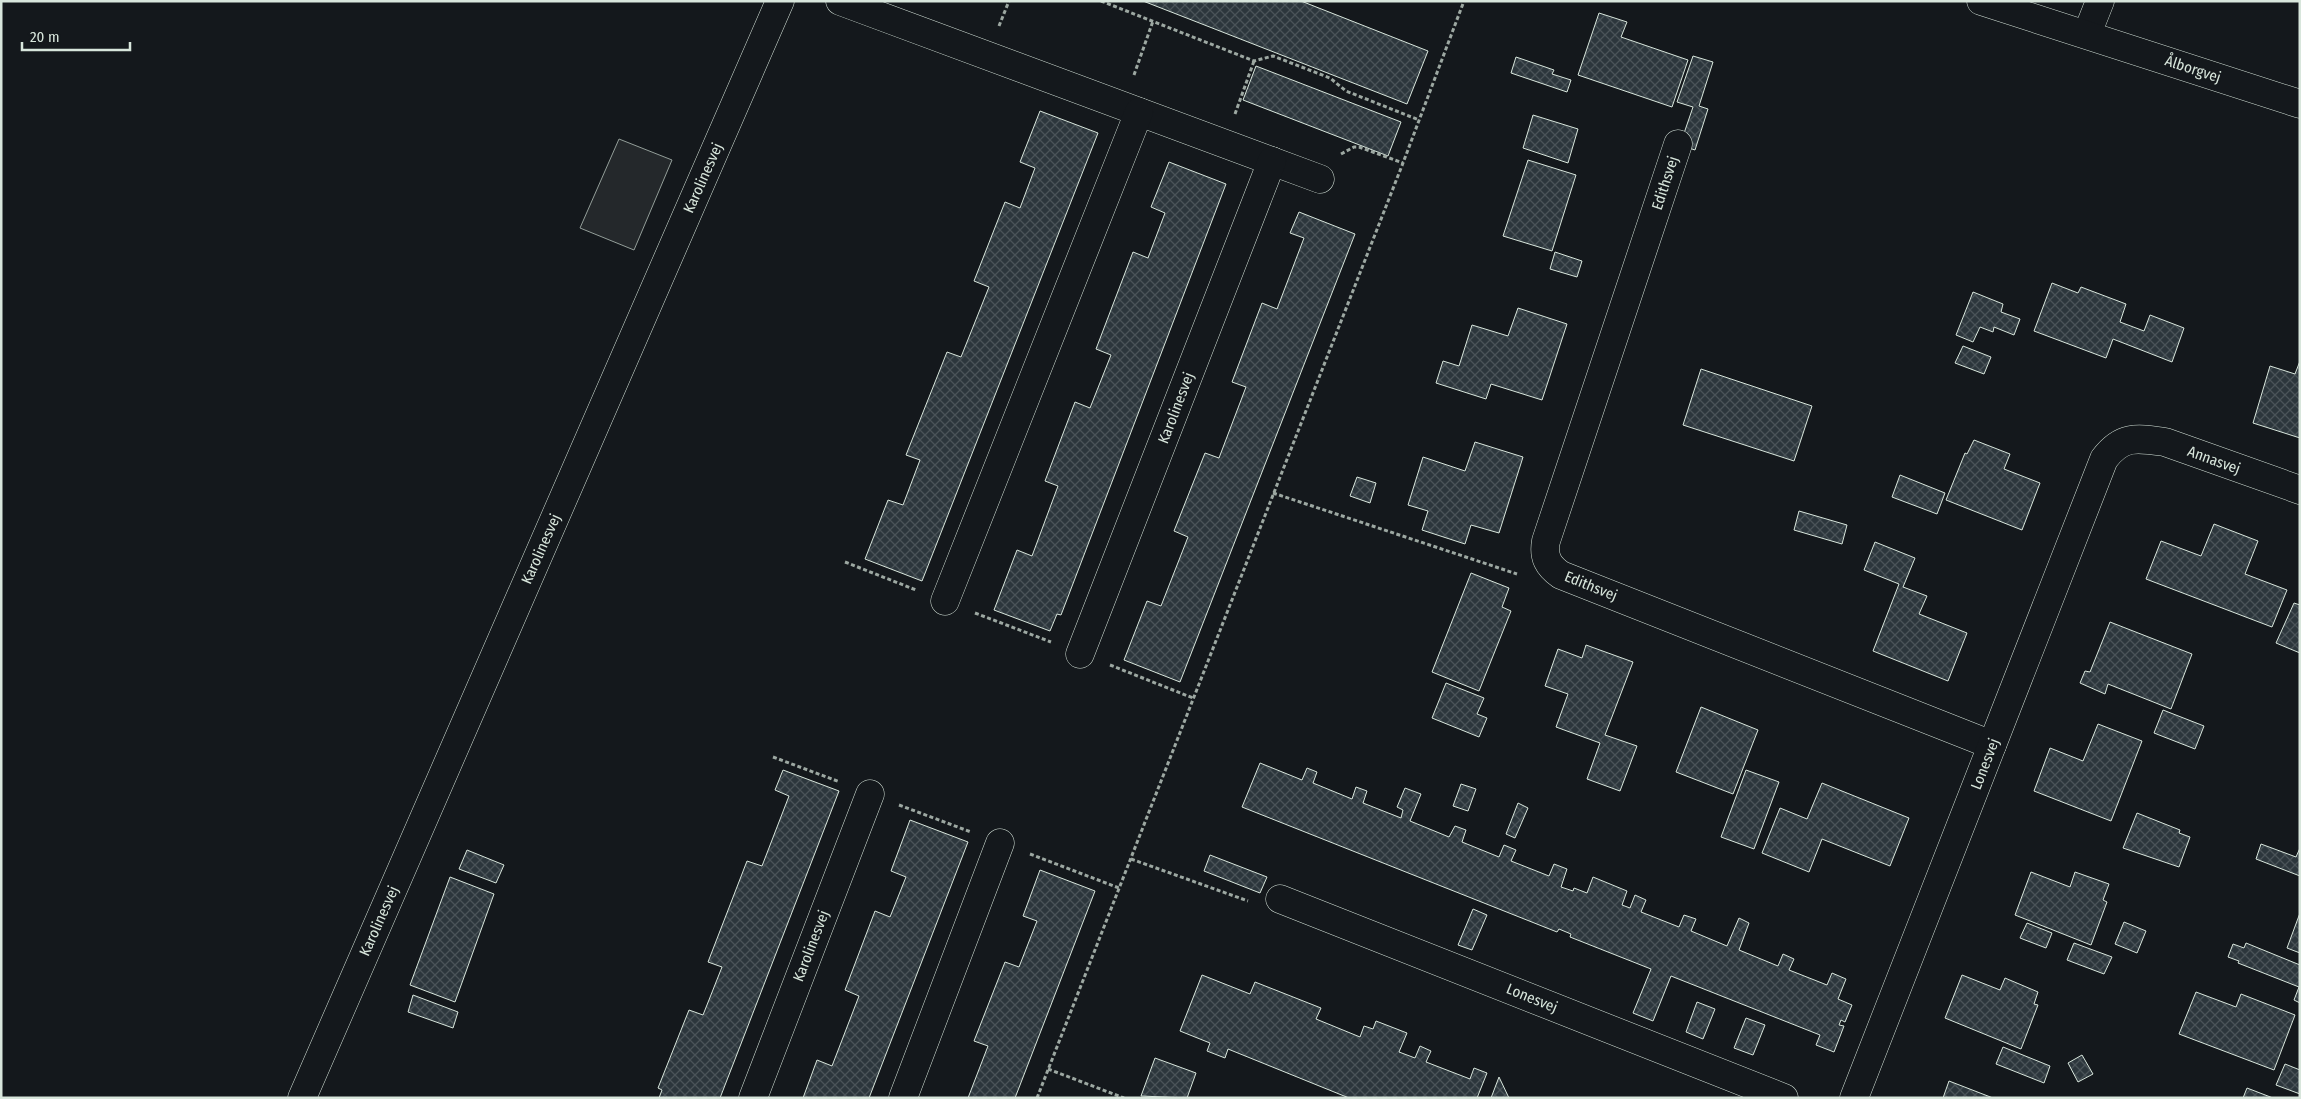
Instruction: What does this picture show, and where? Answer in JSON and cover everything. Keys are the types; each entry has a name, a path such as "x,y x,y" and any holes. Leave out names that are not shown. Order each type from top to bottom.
{"street":[{"name":"Karolinesvej","path":"302,1098 780,1"},
{"path":"840,1 1320,179"},
{"name":"Ålborgvej","path":"1981,1 2300,104"},
{"path":"2087,34 2100,1"},
{"path":"945,601 1131,109"},
{"name":"Edithsvej","path":"1678,144 1546,542 1544,552 1547,561 1553,570 1561,575 1992,745"},
{"name":"Karolinesvej","path":"1080,654 1272,161"},
{"name":"Annasvej","path":"2126,440 2143,439 2165,442 2300,490"},
{"name":"Lonesvej","path":"1854,1098 2104,459 2113,447 2126,440"},
{"name":"Karolinesvej","path":"753,1098 870,794"},
{"path":"903,1098 1000,843"},
{"name":"Lonesvej","path":"1280,899 1784,1098"}],"path":[{"path":"1101,1 1254,61 1273,56 1330,78 1346,91 1419,120"},
{"path":"1037,1098 1403,163 1464,1"},
{"path":"1131,109 1153,22"},
{"path":"1224,144 1254,61"},
{"path":"1320,179 1328,163 1354,147 1403,163"},
{"path":"1273,493 1513,574 1519,574 1547,561"},
{"path":"845,562 1193,698"},
{"path":"772,757 1118,888"},
{"path":"1130,858 1264,907 1280,899"},
{"path":"1048,1069 1124,1098"}],"shaded area":[{"path":"619,139 672,160 634,250 580,228"}],"building":[{"path":"1143,1 1301,1 1428,51 1407,104"},
{"path":"1599,13 1627,22 1621,37 1688,60 1672,107 1578,75"},
{"path":"1693,56 1713,62 1699,106 1708,109 1695,150 1680,145 1693,107 1677,102"},
{"path":"1516,57 1554,70 1552,74 1571,80 1567,92 1511,73"},
{"path":"1256,66 1401,122 1388,156 1243,100"},
{"path":"1040,111 1098,133 922,581 865,559 888,500 903,505 920,460 906,455 947,352 961,357 989,287 974,281 1005,202 1020,208 1035,168 1020,162"},
{"path":"1533,115 1578,129 1568,163 1523,148"},
{"path":"1528,160 1576,175 1552,251 1503,236"},
{"path":"1169,162 1226,184 1061,615 1057,614 1050,631 994,610 1017,550 1032,556 1058,486 1045,481 1075,402 1090,408 1111,355 1096,349 1133,252 1148,258 1165,213 1151,207"},
{"path":"1299,212 1355,234 1180,682 1124,660 1147,601 1161,606 1188,537 1174,531 1205,453 1219,458 1246,387 1232,382 1262,303 1277,309 1304,238 1290,233"},
{"path":"1555,252 1582,261 1577,277 1550,269"},
{"path":"2052,283 2078,293 2081,287 2126,304 2120,322 2144,331 2150,315 2184,328 2172,362 2113,339 2106,358 2034,331"},
{"path":"1973,292 2003,304 2001,312 2020,319 2014,335 1994,327 1993,332 1980,327 1973,342 1956,335"},
{"path":"1518,308 1567,324 1542,400 1491,384 1486,399 1436,383 1443,361 1459,366 1472,325 1508,336"},
{"path":"1963,346 1991,357 1984,374 1955,363"},
{"path":"2300,361 2300,438 2253,423 2270,366 2295,374"},
{"path":"1701,369 1812,406 1794,461 1683,425"},
{"path":"1974,440 2010,454 2004,469 2040,483 2022,530 1946,500 1965,453 1967,454"},
{"path":"1475,442 1523,457 1499,533 1471,525 1465,544 1422,530 1428,511 1408,505 1423,457 1465,471"},
{"path":"1900,475 1945,493 1937,514 1892,497"},
{"path":"1357,477 1376,483 1370,503 1350,496"},
{"path":"1799,511 1847,525 1842,544 1794,530"},
{"path":"2214,524 2258,541 2245,574 2287,590 2272,627 2146,579 2161,541 2201,556"},
{"path":"1875,542 1915,558 1903,587 1927,596 1919,614 1967,633 1948,681 1873,651 1899,584 1864,570"},
{"path":"1471,573 1509,588 1502,607 1511,611 1479,691 1432,672"},
{"path":"2294,603 2300,605 2300,653 2276,643"},
{"path":"2110,622 2192,654 2171,709 2108,684 2105,694 2080,683 2085,671 2090,672"},
{"path":"1586,645 1633,662 1605,735 1637,746 1620,791 1587,779 1600,743 1556,727 1568,694 1545,686 1558,649 1582,658"},
{"path":"1446,683 1484,698 1477,714 1487,718 1479,737 1432,718"},
{"path":"1701,707 1758,730 1733,794 1676,772"},
{"path":"2163,710 2204,726 2195,749 2154,733"},
{"path":"2098,724 2142,741 2111,821 2034,791 2050,748 2083,761"},
{"path":"1260,763 1302,780 1307,768 1317,772 1313,783 1352,799 1356,787 1367,791 1363,803 1401,818 1403,810 1397,807 1405,788 1421,794 1410,821 1449,837 1455,826 1466,830 1462,842 1499,857 1504,845 1516,850 1511,861 1549,876 1554,864 1567,869 1561,887 1573,891 1574,888 1587,893 1593,877 1627,891 1622,905 1630,908 1635,895 1646,900 1641,912 1679,927 1684,915 1696,919 1691,931 1727,946 1739,918 1749,923 1739,950 1778,966 1783,954 1794,959 1789,970 1827,985 1832,973 1846,979 1838,999 1852,1005 1845,1022 1841,1020 1839,1025 1844,1026 1834,1052 1816,1045 1820,1035 1671,976 1653,1021 1633,1013 1651,969 1570,937 1571,934 1559,929 1557,932 1242,807"},
{"path":"783,770 839,791 720,1098 659,1098 662,1090 658,1088 689,1010 703,1015 722,967 708,962 747,861 762,866 789,796 775,790"},
{"path":"1746,770 1779,782 1754,849 1721,837"},
{"path":"1822,783 1909,818 1890,866 1822,839 1809,872 1762,853 1780,808 1807,819"},
{"path":"1461,784 1476,789 1468,811 1453,806"},
{"path":"1518,803 1528,808 1515,838 1506,834"},
{"path":"2137,813 2180,830 2179,833 2190,837 2179,867 2123,848"},
{"path":"910,820 968,842 869,1098 803,1098 817,1060 832,1066 859,996 845,990 875,911 890,917 906,877 891,871"},
{"path":"2261,844 2296,857 2300,848 2300,876 2256,859"},
{"path":"467,850 504,865 496,883 459,869"},
{"path":"1210,855 1267,877 1260,893 1204,871"},
{"path":"1040,870 1095,891 1015,1098 968,1098 988,1046 974,1041 1005,962 1019,967 1037,921 1023,916"},
{"path":"2031,872 2070,887 2075,872 2109,884 2103,900 2107,902 2091,945 2015,915"},
{"path":"450,877 494,894 455,1002 410,985"},
{"path":"1473,909 1487,915 1472,950 1458,945"},
{"path":"2300,913 2300,953 2287,948"},
{"path":"2124,922 2146,931 2137,953 2115,944"},
{"path":"2027,923 2052,933 2046,948 2020,938"},
{"path":"2074,943 2112,957 2104,974 2067,960"},
{"path":"2246,943 2300,965 2300,1003 2294,1000 2299,987 2238,963 2239,961 2228,957 2233,944 2244,948"},
{"path":"1202,975 1250,994 1255,982 1321,1008 1316,1019 1360,1037 1364,1026 1373,1029 1376,1021 1407,1033 1399,1052 1415,1058 1420,1046 1431,1051 1426,1062 1470,1079 1474,1068 1487,1073 1477,1098 1349,1098 1228,1049 1225,1058 1207,1051 1210,1043 1180,1031"},
{"path":"1962,975 2000,990 2005,978 2038,992 2034,1004 2038,1005 2021,1049 1945,1018"},
{"path":"2196,992 2236,1007 2241,994 2295,1015 2274,1070 2179,1034"},
{"path":"413,995 458,1012 453,1028 408,1012"},
{"path":"1697,1002 1715,1009 1703,1039 1686,1032"},
{"path":"1746,1018 1765,1025 1753,1055 1734,1048"},
{"path":"2003,1047 2050,1066 2044,1083 1996,1064"},
{"path":"2082,1055 2093,1074 2078,1082 2068,1063"},
{"path":"1155,1058 1196,1073 1187,1098 1141,1096"},
{"path":"2285,1064 2300,1070 2300,1094 2276,1085"},
{"path":"1499,1077 1509,1098 1491,1098"},
{"path":"1949,1081 1993,1098 1943,1098"},
{"path":"2247,1088 2273,1098 2243,1098"}]}
